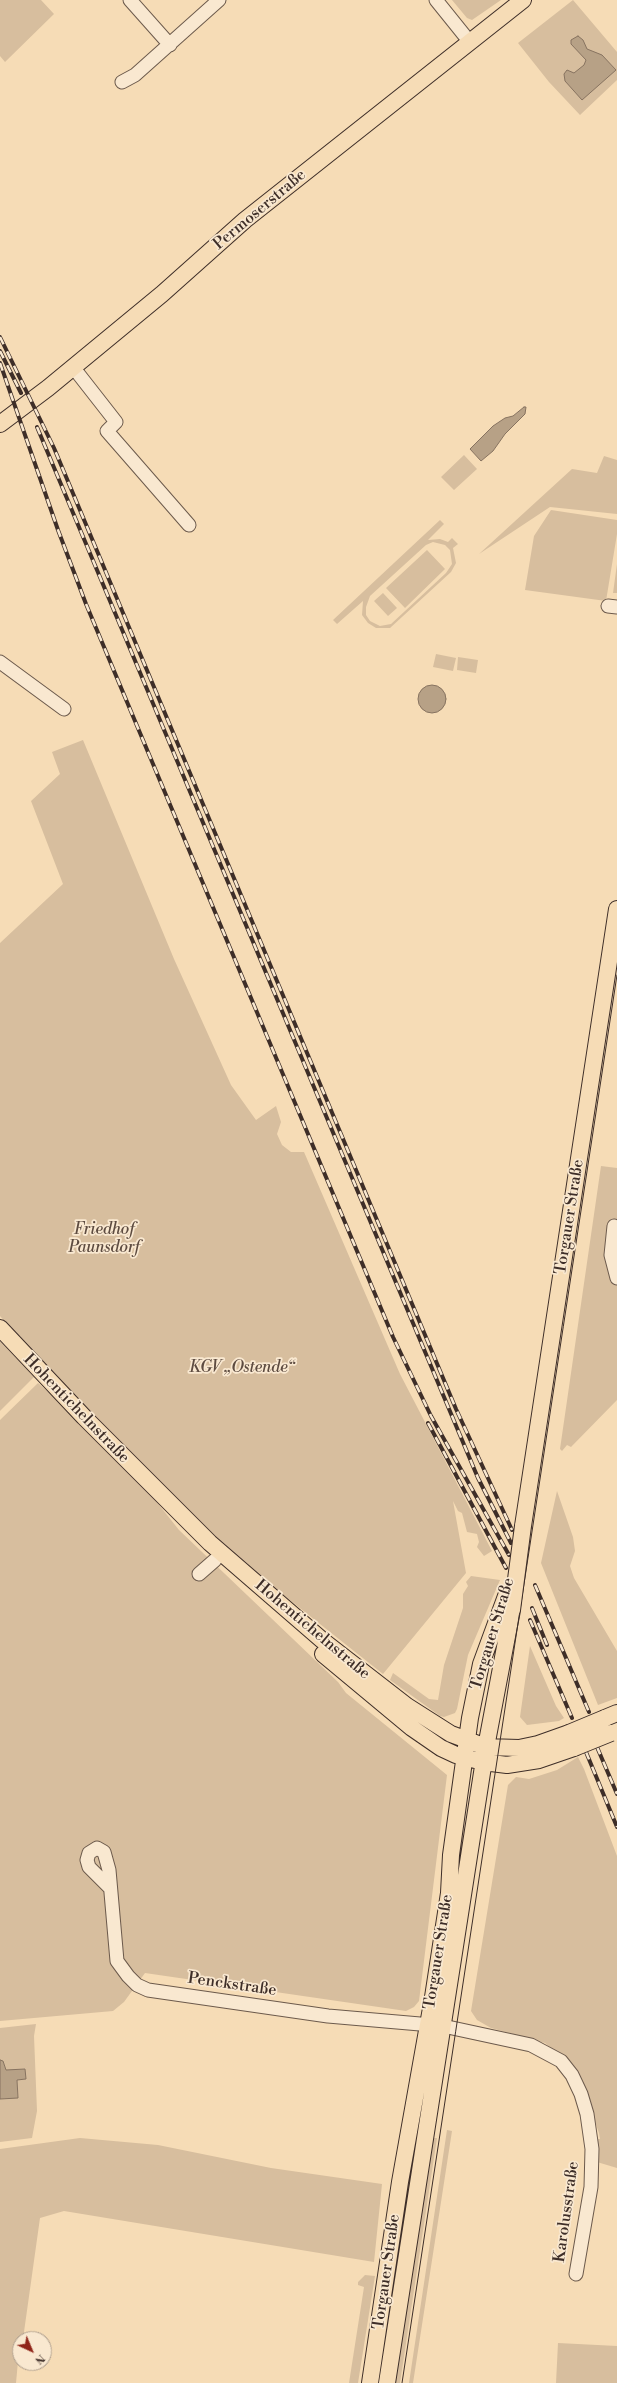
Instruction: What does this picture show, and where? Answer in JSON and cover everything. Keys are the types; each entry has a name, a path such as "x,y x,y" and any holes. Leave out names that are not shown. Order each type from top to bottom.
{"main road":[{"name":"Permoserstraße","path":"0,424 73,367 162,294 249,216 469,41 523,0"},
{"name":"Torgauer Straße","path":"370,2383 400,2184 435,2025 484,1755 523,1523 617,909"},
{"name":"Hohentichelnstraße","path":"0,1328 37,1370 154,1489 233,1563 322,1640 407,1706 439,1727 467,1741 484,1755"},
{"name":"Hohentichelnstraße","path":"154,1489 173,1517 215,1560 381,1704 441,1748 464,1758 484,1755"},
{"name":"Torgauer Straße","path":"387,2383 435,2025 449,1893 451,1855 464,1758 481,1664 509,1603"},
{"path":"571,1740 611,1716"},
{"path":"484,1755 538,1744 614,1732"}],"street":[{"path":"130,0 170,45"},
{"path":"122,82 134,76 219,0"},
{"path":"436,0 469,41"},
{"path":"73,367 116,422 106,431 189,525"},
{"path":"0,662 64,709"},
{"path":"614,1226 611,1255 617,1278"},
{"path":"199,1574 215,1560"},
{"name":"Penckstraße","path":"109,1887 117,1961 137,1985 159,1992 328,2016 435,2025"},
{"name":"Karolusstraße","path":"435,2025 530,2045 561,2061 572,2075 587,2114 593,2167 576,2274"}],"green space":[{"path":"0,0 41,0 54,14 5,62 0,56"},
{"path":"452,0 501,0 472,20 467,18"},
{"path":"573,0 617,52 617,80 580,115 549,82 518,43"},
{"path":"464,455 477,469 454,490 441,477"},
{"path":"604,456 617,460 617,514 550,507 479,554 572,469 597,473"},
{"path":"551,510 617,520 617,534 606,601 525,590 534,536"},
{"path":"440,520 444,524 428,540 440,539 448,542 452,538 458,544 453,548 456,563 451,572 390,628 376,628 368,623 362,615 363,601 337,624 333,620","holes":["433,542 445,545 450,550 452,564 446,573 391,624 380,626 370,621 366,615 366,607 370,596 426,545"]},
{"path":"427,550 445,569 405,608 386,588"},
{"path":"617,564 617,593 613,593"},
{"path":"383,593 397,608 388,616 374,601"},
{"path":"436,654 456,658 453,671 433,667"},
{"path":"458,657 478,660 476,673 457,670"},
{"name":"KGV „Ostende“","path":"83,740 174,959 231,1085 256,1120 276,1106 281,1122 277,1134 282,1145 291,1152 304,1152 400,1374 492,1551 484,1556 477,1547 479,1542 477,1534 467,1532 462,1513 458,1511 453,1501 466,1573 383,1674 238,1559 46,1368 0,1316 0,943 63,884 31,801 60,774 52,752"},
{"path":"601,1166 617,1168 617,1400 571,1447 567,1445 562,1451 560,1449"},
{"path":"0,1339 34,1377 0,1411"},
{"path":"38,1383 73,1414 144,1486 179,1530 338,1682 346,1693 447,1775 419,2001 414,2007 406,2011 145,1973 124,2002 113,2011 0,2021 0,1420"},
{"path":"557,1491 573,1537 575,1551 570,1566 574,1578 617,1651 617,1698 598,1705 541,1563"},
{"path":"471,1576 500,1580 468,1655 457,1709 455,1713 444,1717 440,1716 390,1680 393,1673 429,1699 438,1700 444,1665 463,1608 463,1594 468,1586 466,1582"},
{"path":"530,1646 556,1706 564,1718 559,1721 527,1725 520,1717"},
{"path":"578,1757 617,1856 617,2168 597,2162 596,2139 600,2139 599,2133 587,2099 563,2058 545,2043 491,2028 477,2020 471,2011 508,1785 516,1777 529,1779 557,1770"},
{"path":"36,2024 34,2036 37,2111 32,2138 0,2142 0,2099 18,2098 17,2080 26,2079 6,2070 3,2061 0,2060 0,2028"},
{"path":"431,2053 384,2383 376,2383 427,2054"},
{"path":"447,2130 452,2131 413,2383 409,2383"},
{"path":"80,2138 158,2145 271,2168 382,2184 374,2262 64,2211 40,2218 24,2331 12,2331 12,2371 17,2371 16,2383 0,2383 0,2149"},
{"path":"433,2138 437,2138 400,2383 394,2383"},
{"path":"365,2275 375,2276 358,2383 349,2383 364,2287 358,2285 358,2282"},
{"path":"558,2343 617,2346 617,2383 556,2383"}],"shaded area":[{"path":"578,36 583,40 587,49 602,55 616,70 582,100 565,81 564,74 567,70 574,73 584,65 586,60 571,44 571,40"},
{"path":"526,407 525,414 505,434 493,451 481,461 470,449 493,426 505,418 513,416"},
{"path":"432,685 442,689 446,699 442,709 432,713 422,709 418,699 422,689"},
{"path":"0,2060 3,2061 6,2070 25,2069 26,2079 17,2080 18,2098 0,2099"}],"tram line":[{"path":"402,2383 617,975"}],"railway":[{"path":"0,337 54,448 456,1409 512,1530"},
{"path":"0,351 21,393"},
{"path":"0,363 58,530 86,604 393,1337 431,1416 509,1555"},
{"path":"37,427 478,1478 511,1543"},
{"path":"428,1423 506,1568"},
{"path":"535,1585 589,1712"},
{"path":"532,1608 547,1645"},
{"path":"530,1620 572,1718"},
{"path":"597,1747 617,1794"},
{"path":"586,1752 617,1827"}],"park label":[{"name":"Friedhof Paunsdorf","path":"104,1239"}]}
